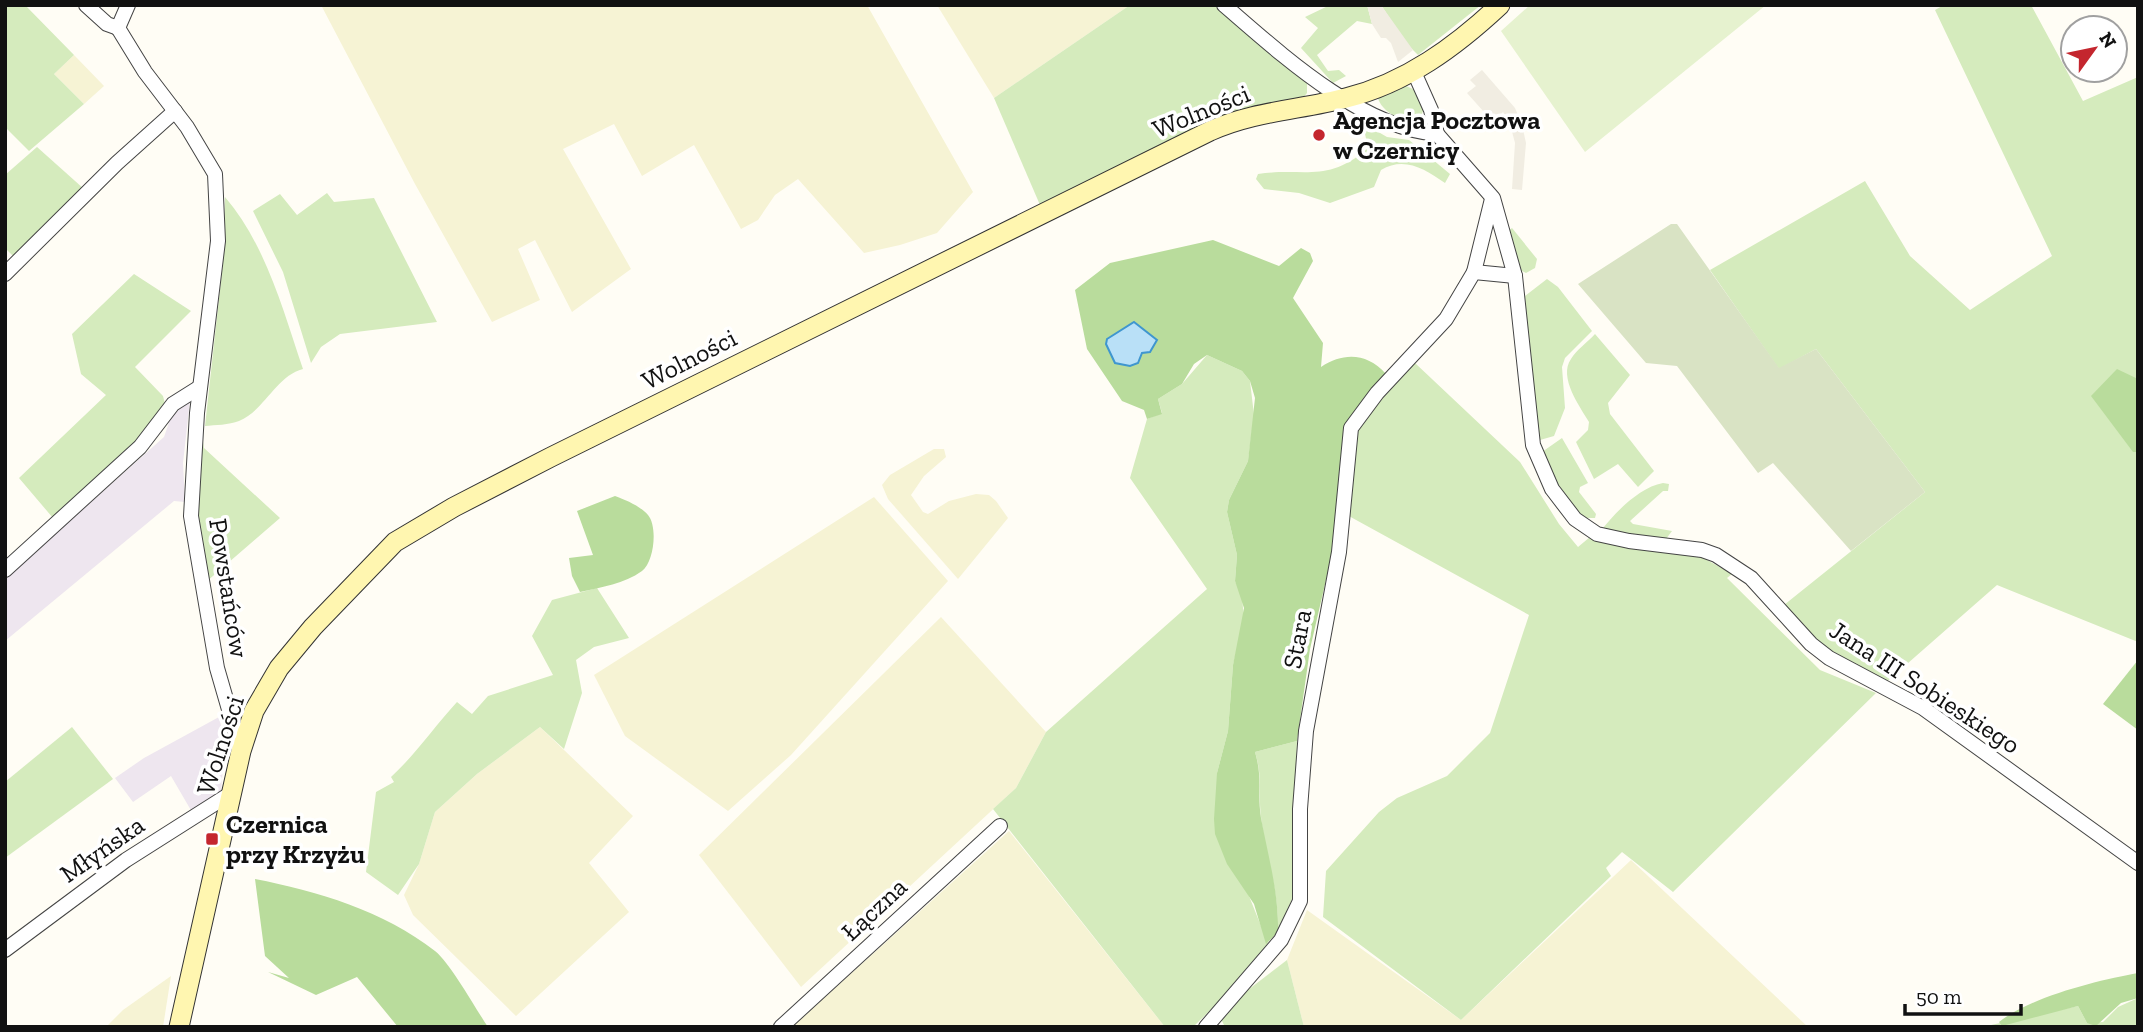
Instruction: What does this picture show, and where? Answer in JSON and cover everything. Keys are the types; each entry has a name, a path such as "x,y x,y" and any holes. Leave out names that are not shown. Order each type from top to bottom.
{"street":[{"name":"Powstańców","path":"86,5 107,24 118,29 215,174 218,242 197,414 191,516 196,561 216,668 241,751"},
{"path":"118,29 128,5"},
{"path":"1224,5 1311,79 1344,99 1414,132 1437,134 1431,110 1414,72"},
{"name":"Wolności","path":"179,1027 230,794 254,711 279,668 313,627 395,542 454,507 1210,131 1252,115 1344,99 1383,87 1414,72 1455,43 1500,5"},
{"path":"5,274 117,163 175,111"},
{"name":"Jana III Sobieskiego","path":"1437,134 1493,198 1515,276 1533,445 1552,489 1575,519 1597,534 1702,550 1716,555 1751,578 1811,644 1829,658 1923,708 2138,863"},
{"name":"Stara","path":"1206,1027 1275,946 1300,901 1300,809 1306,730 1339,552 1351,428 1377,393 1446,319 1474,272 1493,198"},
{"path":"1474,272 1515,276"},
{"path":"5,570 140,447 173,404 200,387"},
{"path":"173,404 197,414"},
{"name":"Młyńska","path":"5,950 127,860 230,794"},
{"name":"Łączna","path":"781,1027 1000,826"}],"shaded area":[{"path":"321,5 867,5 973,192 937,233 864,253 798,179 775,195 758,220 741,229 694,145 642,176 614,124 563,149 631,269 572,312 535,240 518,249 540,300 492,322 415,184"},
{"path":"937,5 1130,5 994,98"},
{"path":"1367,5 1381,5 1413,50 1398,62 1391,43 1386,38 1381,38 1372,24"},
{"path":"74,55 104,86 84,104 54,74"},
{"path":"1482,70 1515,108 1522,125 1526,143 1522,190 1512,189 1515,143 1509,120 1503,112 1493,122 1467,93 1476,86 1470,80"},
{"path":"191,391 183,463 185,502 174,501 5,641 5,579 164,437 174,408"},
{"path":"934,449 944,449 946,457 924,476 911,495 923,512 928,514 949,501 976,494 989,495 1008,518 958,579 888,499 882,485 890,475"},
{"path":"874,497 948,581 791,755 728,811 625,736 594,675"},
{"path":"941,617 1046,732 1016,788 801,987 699,855"},
{"path":"219,717 225,742 221,792 192,812 171,776 133,802 115,778 144,758"},
{"path":"540,727 633,816 589,863 629,912 516,1016 413,915 404,895 419,864 435,812 477,774"},
{"path":"1009,831 1165,1027 792,1027"},
{"path":"1631,860 1808,1027 1304,1027 1287,960 1307,910 1461,1020"},
{"path":"171,976 163,1027 106,1027 123,1010"}],"green space":[{"path":"7,5 25,5 74,55 54,74 84,104 29,151 5,127"},
{"path":"1130,5 1217,5 1307,82 1307,93 1303,98 1040,205 994,98"},
{"path":"1330,5 1367,5 1372,24 1357,21 1317,55 1328,71 1339,70 1346,76 1333,83 1301,48 1318,28 1305,17"},
{"path":"1381,5 1481,5 1418,55 1406,43"},
{"path":"1530,5 1766,5 1585,152 1501,31"},
{"path":"1944,5 2031,5 2059,57 2059,84 2074,84 2083,101 2122,84 2129,84 2129,81 2138,77 2138,642 1997,585 1883,685 1829,658 1779,609 1925,492 1816,349 1779,369 1710,270 1865,181 1910,256 1970,310 2052,256 1935,10"},
{"path":"1406,86 1413,89 1424,109 1419,120 1394,116 1384,108 1378,98"},
{"path":"1368,126 1387,137 1409,140 1450,174 1445,183 1422,169 1398,164 1381,170 1374,187 1330,203 1299,193 1264,189 1256,179 1258,174 1315,172 1340,166 1368,148 1364,129"},
{"path":"37,147 84,189 16,259 5,248 5,175"},
{"path":"327,193 334,202 374,198 437,322 340,334 321,347 311,363 283,272 253,211 280,194 297,215"},
{"path":"225,197 252,236 272,279 303,369 285,379 248,416 231,423 205,426 223,262"},
{"path":"1671,224 1677,224 1779,368 1816,349 1925,492 1851,551 1773,463 1758,473 1677,366 1646,363 1578,284"},
{"path":"1512,228 1537,259 1535,268 1526,273 1520,270 1507,232"},
{"path":"1213,240 1279,266 1301,248 1310,253 1313,261 1293,298 1323,343 1321,367 1338,359 1355,357 1371,362 1386,374 1347,424 1332,554 1310,649 1297,741 1255,752 1259,770 1261,818 1278,917 1278,932 1266,944 1254,904 1227,864 1215,834 1214,819 1217,773 1228,731 1233,665 1244,608 1235,581 1237,555 1227,512 1229,500 1248,461 1255,398 1250,381 1242,371 1207,355 1194,364 1182,384 1158,399 1162,414 1147,419 1144,410 1122,401 1087,349 1075,290 1110,263"},
{"path":"134,274 191,311 135,367 163,396 165,404 138,443 53,518 19,478 106,395 81,374 72,334"},
{"path":"1547,279 1558,287 1592,331 1565,358 1562,367 1565,408 1554,436 1540,440 1533,415 1525,296"},
{"path":"1595,334 1630,375 1608,403 1610,414 1654,471 1638,487 1618,464 1594,479 1576,442 1588,430 1589,422 1572,392 1567,374 1568,366 1576,352"},
{"path":"1207,355 1242,371 1250,381 1254,415 1248,461 1229,500 1227,512 1237,555 1235,581 1242,596 1244,620 1233,665 1228,731 1217,773 1247,891 1271,951 1193,1027 1165,1027 993,809 1016,788 1046,732 1207,589 1130,478 1147,419 1162,413 1158,399 1182,384"},
{"path":"1415,363 1520,462 1559,524 1578,547 1590,537 1700,556 1732,574 1727,578 1820,670 1876,693 1673,892 1622,852 1606,868 1611,876 1461,1020 1323,917 1326,871 1379,812 1397,798 1447,776 1490,733 1529,615 1347,515 1356,431 1372,409"},
{"path":"2117,369 2138,379 2138,452 2133,452 2091,396"},
{"path":"201,429 204,448 280,518 206,582 197,516"},
{"path":"1562,438 1588,483 1580,487 1579,492 1596,514 1595,518 1584,518 1573,509 1542,452"},
{"path":"1663,483 1669,484 1668,491 1663,491 1630,521 1633,524 1672,531 1666,539 1621,534 1603,528 1622,507 1646,489"},
{"path":"615,496 628,501 648,515 654,536 652,552 646,567 628,579 580,592 572,576 569,558 593,555 577,511"},
{"path":"597,588 629,638 594,647 576,660 582,693 564,749 540,727 477,774 435,812 419,864 398,895 366,872 376,792 394,782 391,777 457,702 472,714 488,696 553,675 532,636 552,600"},
{"path":"2138,660 2138,730 2103,704"},
{"path":"72,727 113,779 5,858 5,782"},
{"path":"1297,741 1292,899 1278,932 1274,888 1261,817 1260,777 1255,752"},
{"path":"255,879 349,904 415,937 441,957 488,1027 398,1027 357,977 316,995 268,972 289,978 265,956"},
{"path":"1287,960 1304,1027 1225,1027 1218,1013"},
{"path":"2138,973 2138,998 2121,1003 2096,1026 2087,1023 2078,1006 2002,1026 1999,1022 2046,997"},
{"path":"2138,998 2137,1027 1982,1027 2078,1006 2087,1023 2103,1022 2118,1007"}],"water":[{"path":"1134,322 1157,340 1150,352 1142,353 1138,363 1130,366 1115,363 1106,344 1107,339"}],"place":[{"name":"Agencja Pocztowa w Czernicy","path":"1319,135"},
{"name":"Czernica przy Krzyżu","path":"212,839"}]}
